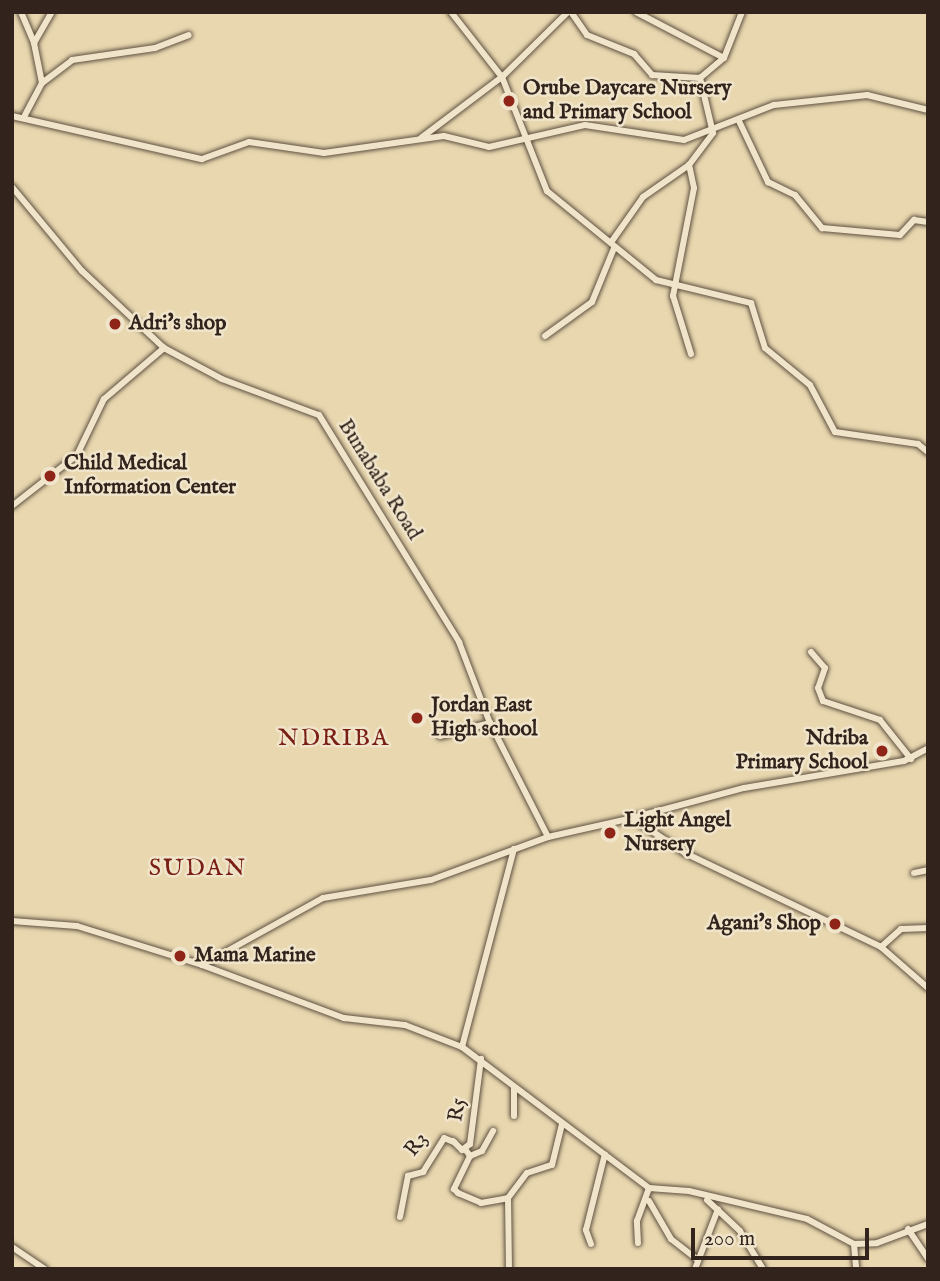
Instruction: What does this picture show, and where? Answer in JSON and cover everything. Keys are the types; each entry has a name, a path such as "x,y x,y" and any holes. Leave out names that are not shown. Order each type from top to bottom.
{"street":[{"path":"21,12 34,43 42,83"},
{"path":"34,43 52,12"},
{"path":"451,12 502,77 531,138 547,191 613,245 675,288 751,303 765,348 810,385 835,432 918,444 928,452"},
{"path":"420,139 502,77 569,12 587,35 634,54 652,75 699,78 724,58 742,12"},
{"path":"636,12 724,58"},
{"path":"25,115 42,83 72,60 155,48 189,35"},
{"path":"699,78 713,133"},
{"path":"12,116 25,115 202,159 249,142 324,153 444,136 481,148 586,125 669,140 713,133 794,100 867,95 928,110"},
{"path":"739,121 768,182 795,195 821,228 900,235 914,220 928,222"},
{"path":"545,336 592,302 613,245 643,197 689,165 713,133"},
{"path":"689,165 694,188 675,288 675,313 691,354"},
{"name":"Bunababa Road","path":"12,187 82,271 164,348 234,384 318,415 459,642 490,723 548,837"},
{"path":"12,506 64,468 104,399 164,348"},
{"path":"811,652 825,668 818,688 823,701 886,724 911,759"},
{"path":"440,736 490,723"},
{"path":"202,965 304,905 431,880 548,837 744,788 911,759 928,748"},
{"path":"632,818 685,853 881,947 928,988"},
{"path":"463,1047 514,849"},
{"path":"914,873 928,870"},
{"path":"12,921 77,926 202,965 344,1018 405,1025 463,1047 649,1188 689,1191 707,1200 740,1231 762,1269"},
{"path":"881,947 901,929 928,928"},
{"name":"R5","path":"454,1141 468,1153 475,1125 481,1059"},
{"path":"514,1088 514,1116"},
{"path":"509,1269 508,1198 527,1173 552,1165 562,1124"},
{"path":"494,1131 482,1151 468,1153 454,1189 481,1203 508,1198"},
{"name":"R3","path":"400,1217 408,1176 423,1172 444,1138 454,1141"},
{"path":"590,1244 586,1230 605,1154"},
{"path":"649,1188 649,1201 671,1239 698,1260"},
{"path":"707,1200 720,1200 807,1219 854,1244 877,1243 908,1229 928,1224"},
{"path":"695,1269 720,1200"},
{"path":"638,1243 636,1221 649,1201"},
{"path":"908,1229 928,1259"},
{"path":"854,1244 856,1269"},
{"path":"12,1247 45,1269"}],"place":[{"name":"Orube Daycare Nursery and Primary School","path":"509,101"},
{"name":"Adri's shop","path":"115,324"},
{"name":"Child Medical Information Center","path":"50,476"},
{"name":"Jordan East High school","path":"417,718"},
{"name":"Ndriba Primary School","path":"882,751"},
{"name":"Light Angel Nursery","path":"610,833"},
{"name":"Agani's Shop","path":"835,924"},
{"name":"Mama Marine","path":"180,956"}],"district":[{"name":"NDRIBA","path":"334,739"},
{"name":"SUDAN","path":"198,869"}]}
